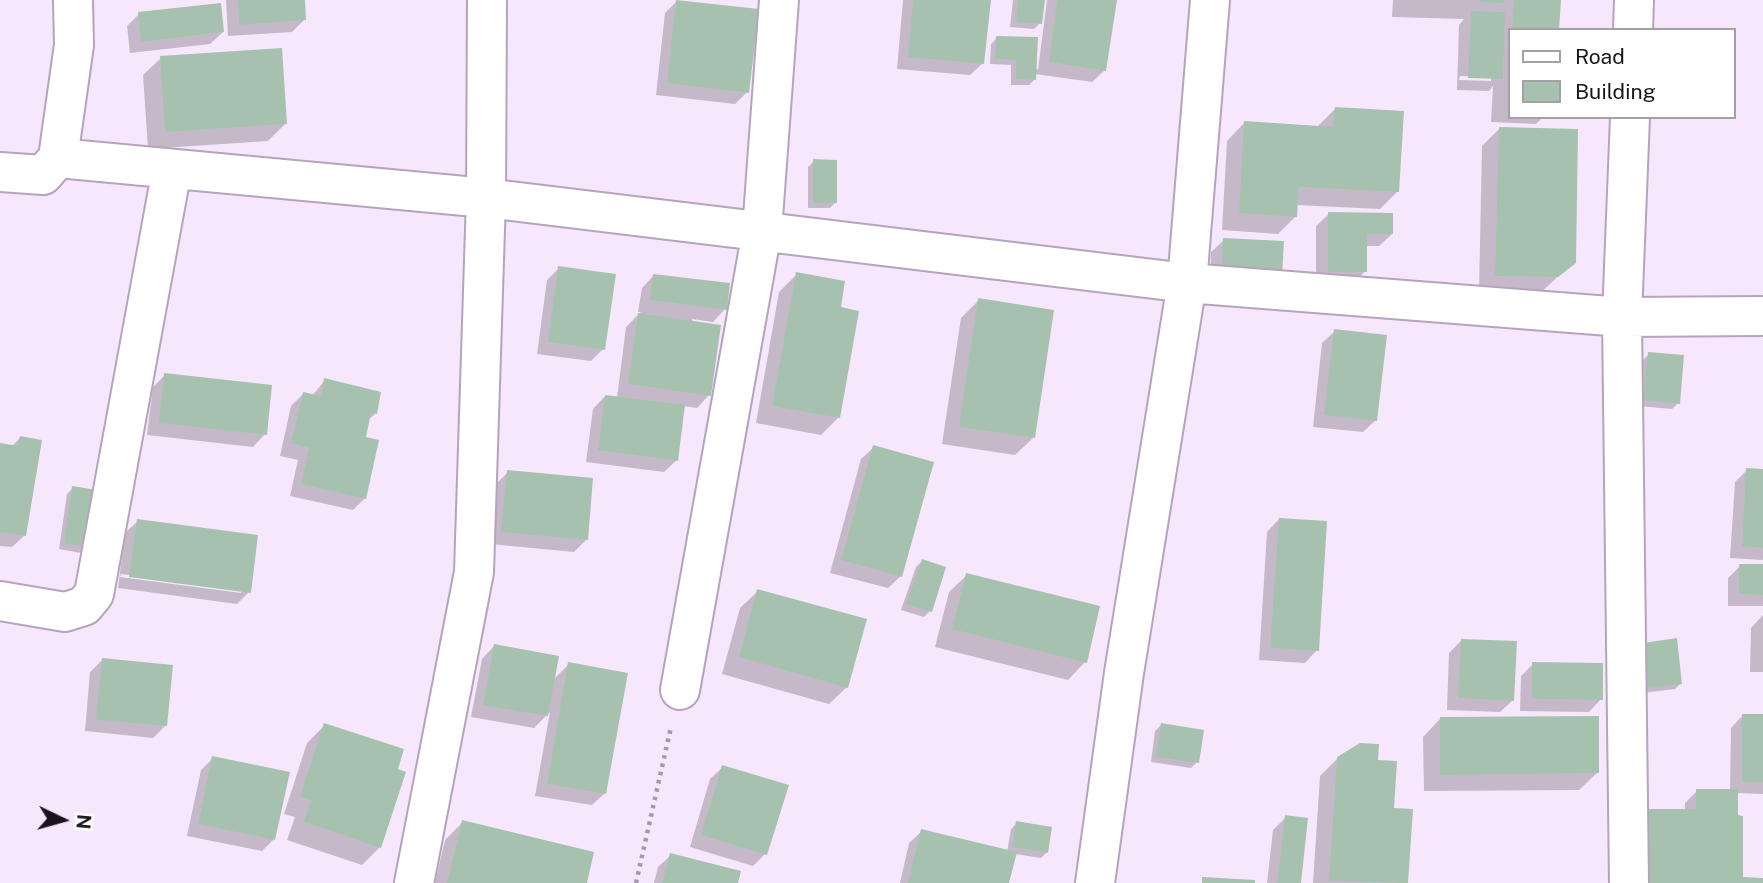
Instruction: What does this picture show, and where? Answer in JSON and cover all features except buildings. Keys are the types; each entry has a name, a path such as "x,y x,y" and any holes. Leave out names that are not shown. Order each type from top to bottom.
{"street":[{"path":"0,172 43,175 58,158 74,45 73,0"},
{"path":"414,883 474,572 486,198 487,0"},
{"path":"680,690 762,231 779,0"},
{"path":"1095,883 1124,673 1187,283 1210,0"},
{"path":"1633,28 1634,0"},
{"path":"1629,883 1622,317 1630,119"},
{"path":"58,158 486,198 1187,283 1622,317 1763,316"},
{"path":"0,601 65,612 84,606 94,594 173,169"}],"path":[{"path":"636,883 680,690"}]}
